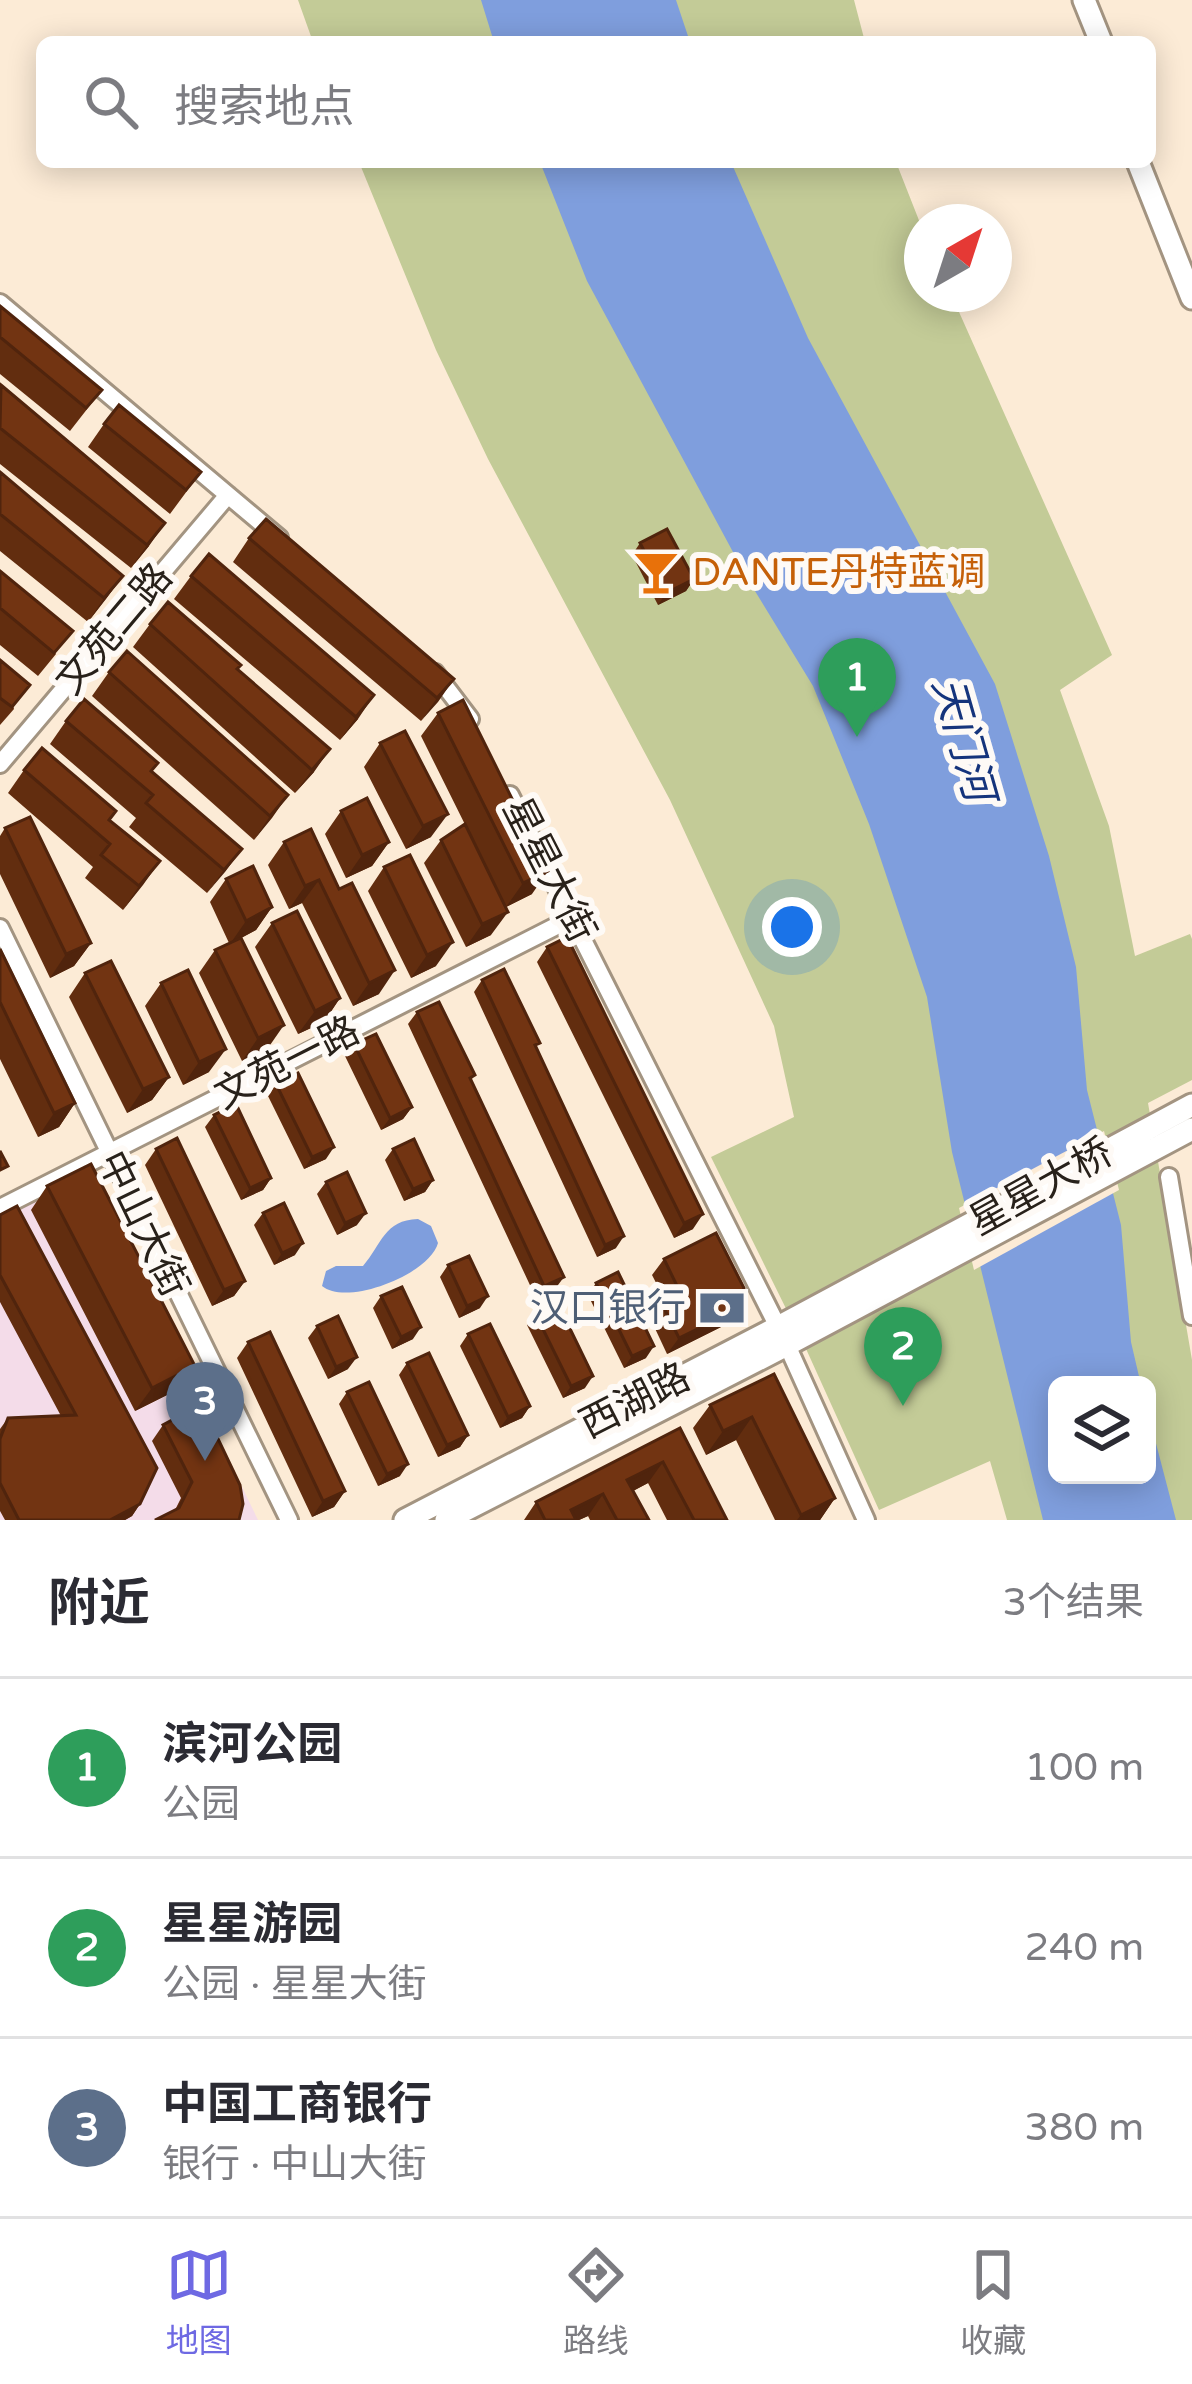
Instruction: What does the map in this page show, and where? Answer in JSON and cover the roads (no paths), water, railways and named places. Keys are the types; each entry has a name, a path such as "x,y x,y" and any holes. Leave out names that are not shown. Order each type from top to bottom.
{"main road":[{"path":"1073,0 1088,36"},
{"path":"1084,0 1099,36"},
{"path":"1140,168 1192,298"},
{"path":"1151,168 1192,268"},
{"path":"1157,1135 1192,1105"},
{"path":"1157,1135 1192,1129"},
{"name":"星星大桥","path":"931,1257 1157,1135"},
{"name":"西湖路","path":"446,1520 931,1257"},
{"name":"西湖路","path":"406,1520 782,1336"}],"street":[{"path":"0,303 300,556"},
{"name":"文苑二路","path":"0,764 228,495"},
{"path":"426,663 456,698 479,737"},
{"name":"星星大街","path":"500,777 782,1336 866,1520"},
{"name":"文苑一路","path":"0,1208 574,917"},
{"name":"中山大街","path":"0,928 289,1520"},
{"path":"1169,1177 1192,1316"}],"water":[{"path":"481,0 676,0 688,36 492,36"},
{"name":"天门河","path":"542,168 734,168 808,338 995,684 1049,856 1076,967 1087,1090 1121,1225 1131,1342 1139,1376 1048,1376 1048,1484 1156,1484 1156,1443 1176,1520 1043,1520 952,1152 927,997 869,824 813,686 747,578 587,281"},
{"path":"418,1219 431,1226 438,1243 420,1266 368,1290 334,1291 322,1286 326,1271 336,1266 363,1266 391,1229"}],"place":[{"name":"DANTE丹特蓝调","path":"656,572"},
{"name":"滨河公园","path":"857,737"},
{"name":"汉口银行","path":"722,1308"},
{"name":"星星游园","path":"903,1406"},
{"name":"中国工商银行","path":"205,1461"}]}
